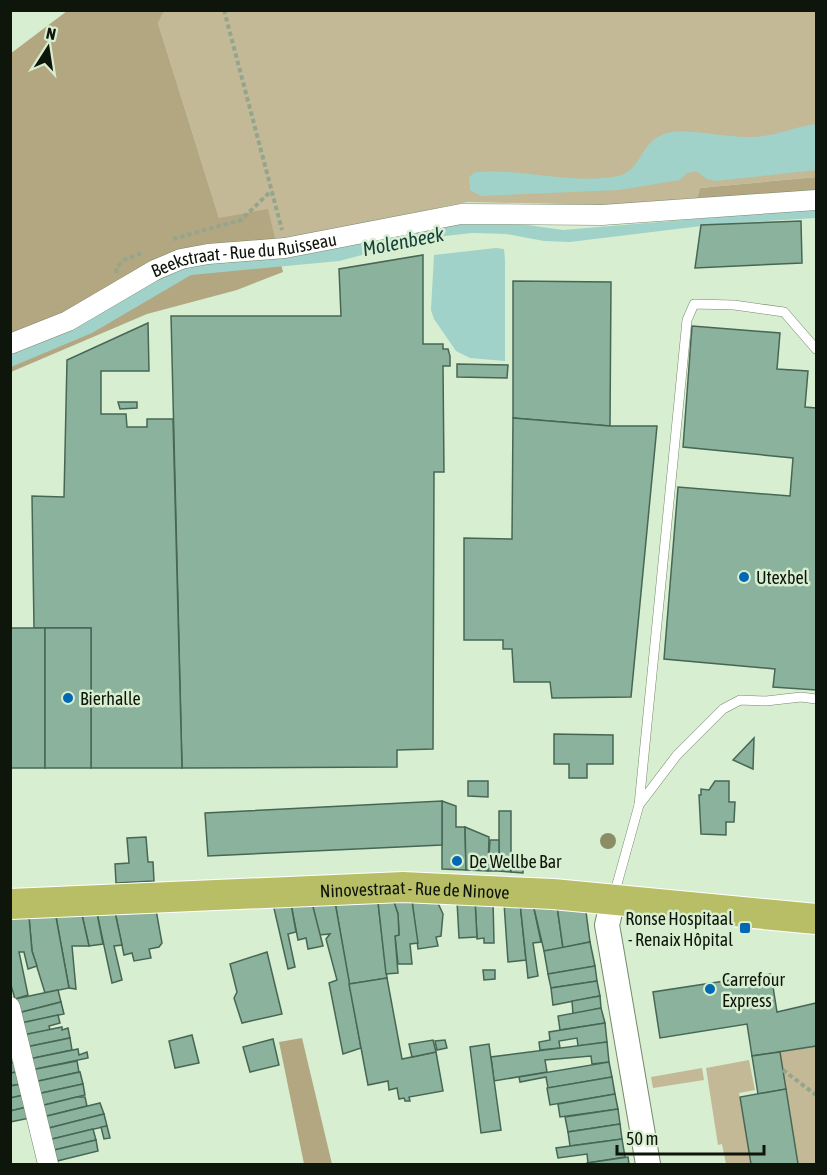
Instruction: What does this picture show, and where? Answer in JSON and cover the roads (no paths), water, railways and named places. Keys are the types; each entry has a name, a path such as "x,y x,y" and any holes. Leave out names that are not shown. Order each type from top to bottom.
{"main road":[{"name":"Ninovestraat - Rue de Ninove","path":"10,904 403,887 553,894 816,919"}],"street":[{"name":"Beekstraat - Rue du Ruisseau","path":"10,344 68,321 155,270 181,259 237,250 285,248 461,214 602,215 816,200"},
{"path":"613,900 608,925 609,942 648,1164"},
{"path":"10,1007 48,1164"}],"lane":[{"path":"613,900 639,805 687,320 694,304 734,305 784,312 816,349"},
{"path":"639,805 677,755 723,709 740,700 766,701 801,697 816,699"}],"water":[{"path":"816,124 816,170 716,181 707,179 696,171 687,173 680,180 619,190 481,196 470,190 469,177 475,172 511,172 582,179 618,176 632,168 651,142 667,133 759,137"},
{"name":"Molenbeek","path":"816,209 816,218 718,224 570,242 544,241 506,234 472,233 427,238 339,261 191,275 92,333 11,367 11,351 201,260 462,222 506,222 563,230"},
{"path":"504,249 505,259 505,361 470,358 456,351 434,319 431,310 434,255"}],"place":[{"name":"Utexbel","path":"744,577"},
{"name":"Bierhalle","path":"68,698"},
{"name":"De Wellbe Bar","path":"457,861"},
{"name":"Ronse Hospitaal - Renaix Hôpital","path":"745,928"},
{"name":"Carrefour Express","path":"710,989"}]}
